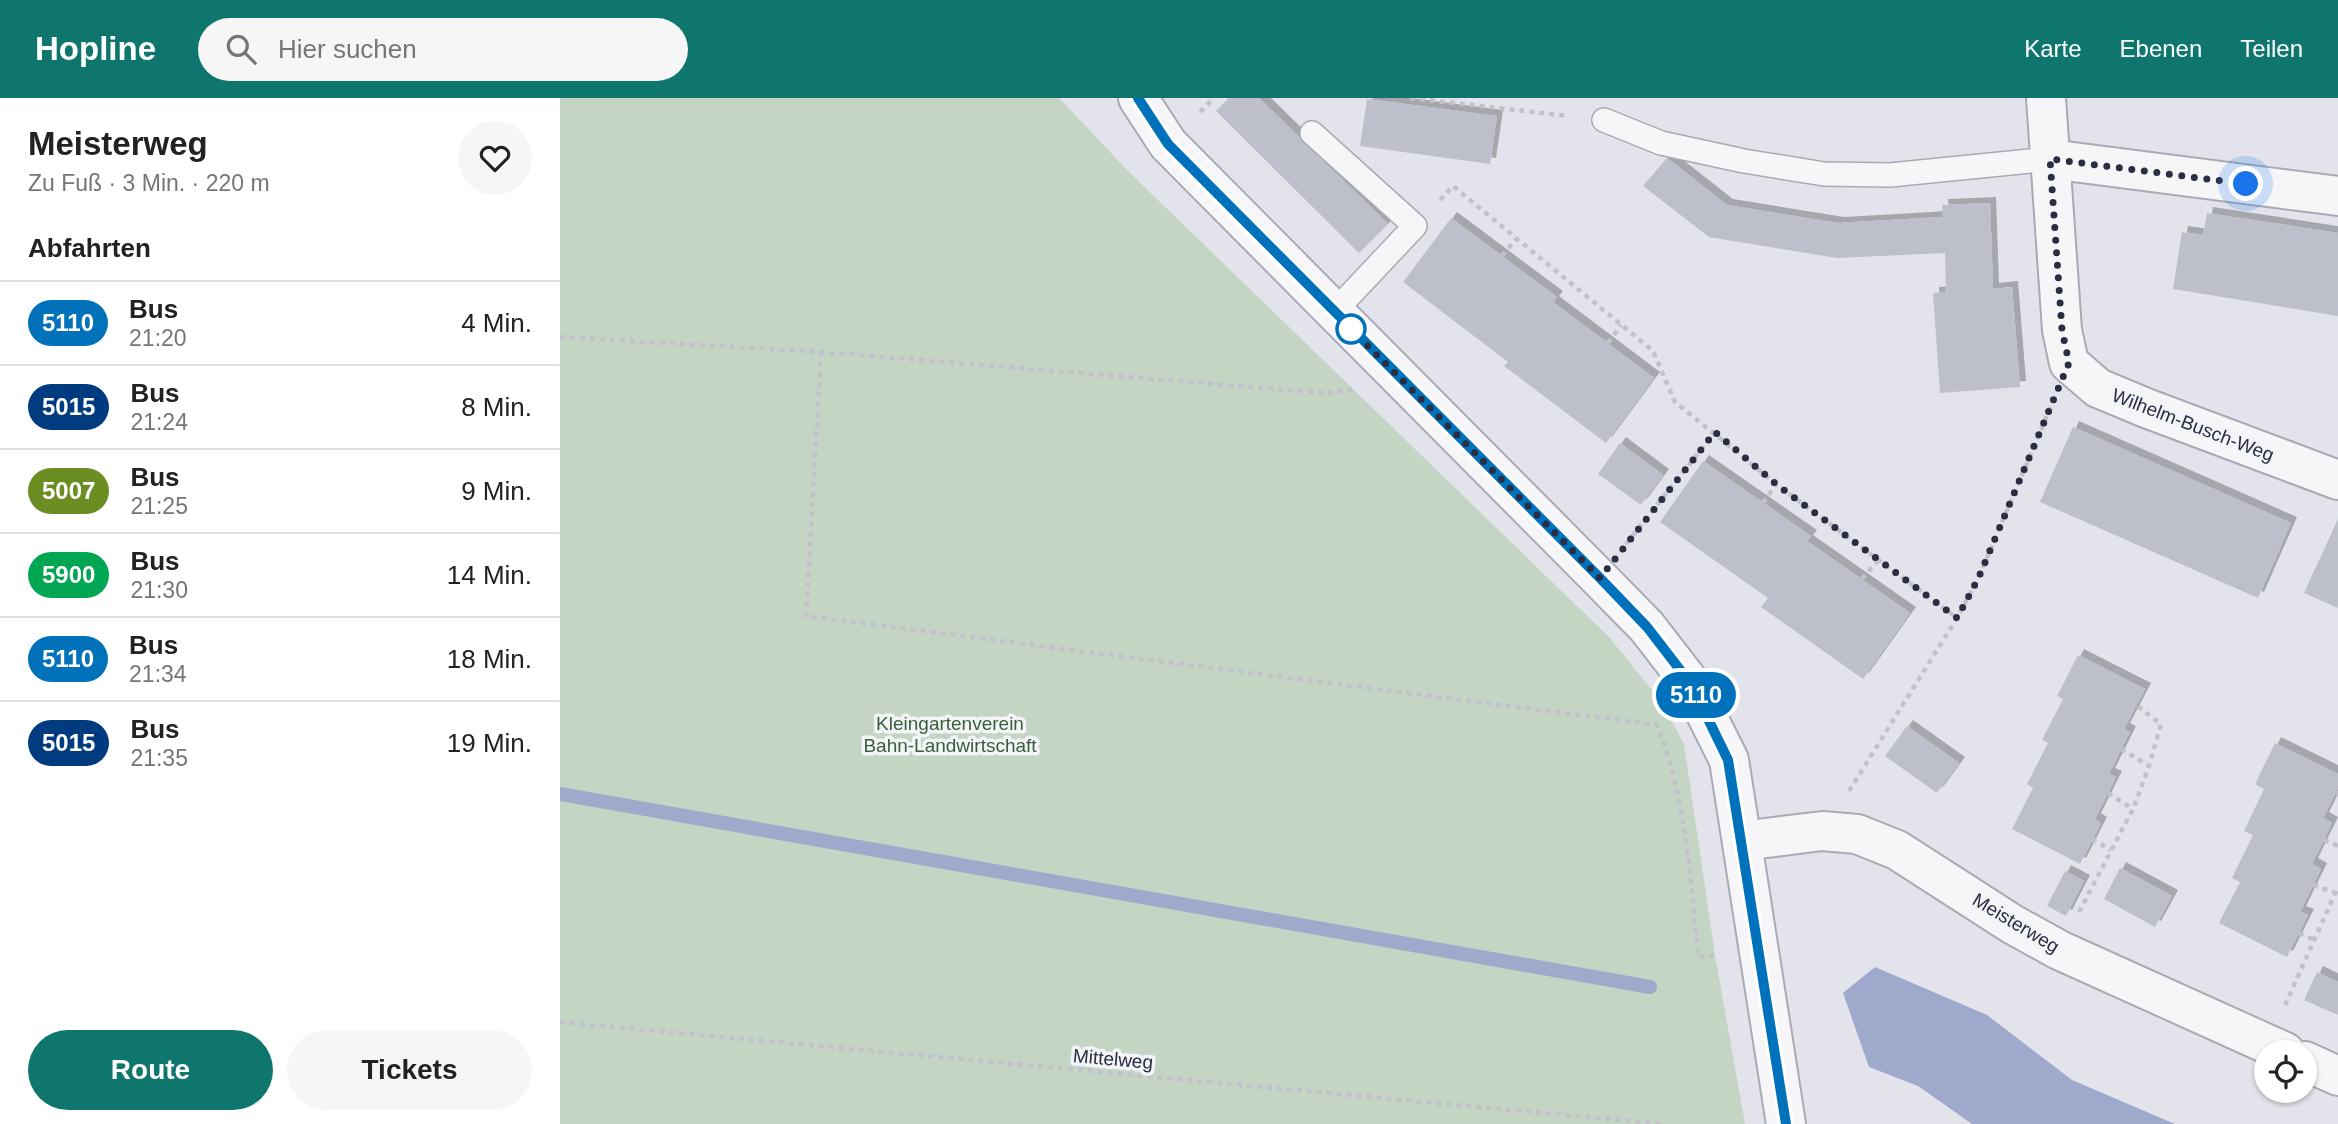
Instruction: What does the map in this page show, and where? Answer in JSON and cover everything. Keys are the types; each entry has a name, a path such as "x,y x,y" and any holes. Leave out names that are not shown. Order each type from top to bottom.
{"street":[{"path":"1138,98 1168,144 1600,578 1647,627 1691,684 1728,760 1786,1124"},
{"path":"2046,98 2062,330 2069,363"},
{"path":"2050,159 2338,196"},
{"name":"Wilhelm-Busch-Weg","path":"2069,363 2098,388 2338,480"},
{"name":"Meisterweg","path":"1742,841 1822,831 1857,834 1897,850 2059,950 2258,1040"},
{"path":"2317,1066 2338,1076"}],"lane":[{"path":"1604,120 1661,143 1744,161 1824,174 1890,175 2050,159"},
{"path":"1312,133 1415,226 1334,312"}],"path":[{"path":"1410,98 1604,120"},
{"path":"1415,226 1453,186 1653,351 1675,402 1776,484 1957,618"},
{"path":"1502,256 1516,239"},
{"path":"1608,343 1621,325"},
{"path":"560,337 821,352 1325,393 1352,390 1388,366"},
{"path":"821,352 806,616 1657,725 1669,756 1688,851 1698,957 1759,951"},
{"path":"1867,764 1978,579 2069,363"},
{"path":"1600,578 1715,432"},
{"path":"1763,503 1776,484"},
{"path":"1862,579 1879,559"},
{"path":"2059,950 2133,808 2149,766 2161,724 2136,705"},
{"path":"2121,750 2149,766"},
{"path":"2108,793 2133,808"},
{"path":"2092,839 2111,850"},
{"path":"2324,840 2338,846"},
{"path":"2279,1040 2315,940 2337,890 2313,886"},
{"path":"2299,933 2315,940"},
{"name":"Mittelweg","path":"560,1022 1662,1124"}],"green space":[{"name":"Kleingartenverein Bahn-Landwirtschaft","path":"560,98 1059,98 1129,172 1609,637 1661,701 1684,744 1715,955 1745,1124 560,1124"}],"water":[{"path":"1875,967 1987,1015 2072,1080 2175,1124 1972,1124 1918,1086 1869,1067 1843,993"}],"building":[{"path":"1229,98 1259,98 1388,224 1359,253 1216,111"},
{"path":"1367,99 1497,116 1490,164 1360,146"},
{"path":"1667,158 1727,205 1838,223 1943,217 1942,205 1990,203 1993,289 2012,287 2020,387 1940,393 1933,293 1946,292 1945,253 1837,258 1709,237 1643,186"},
{"path":"2207,213 2338,233 2338,316 2173,289 2182,232 2203,235"},
{"path":"1451,218 1557,297 1553,302 1654,378 1606,443 1504,366 1508,362 1403,282"},
{"path":"2073,427 2291,523 2258,598 2040,502"},
{"path":"1620,443 1663,475 1641,505 1598,474"},
{"path":"1703,461 1811,536 1807,541 1910,613 1863,679 1761,607 1768,598 1660,522"},
{"path":"2338,519 2338,608 2304,593"},
{"path":"2078,655 2145,689 2124,729 2130,732 2109,774 2116,777 2095,819 2101,823 2080,864 2012,829 2033,788 2027,784 2048,743 2042,740 2063,699 2057,696"},
{"path":"1907,726 1959,763 1937,793 1885,756"},
{"path":"2275,743 2338,774 2338,788 2323,818 2332,823 2312,864 2321,869 2300,912 2308,915 2287,957 2219,923 2240,882 2232,878 2253,835 2244,831 2264,789 2255,784"},
{"path":"2120,868 2172,896 2155,927 2104,899"},
{"path":"2065,871 2084,881 2066,916 2047,906"},
{"path":"2317,972 2338,982 2338,1015 2304,1000"}],"waterway":[{"path":"560,794 1650,987"}],"bus line":[{"name":"5110","path":"1138,98 1142,108 1168,144 1600,578 1647,627 1691,684 1728,760 1786,1124"}],"route":[{"path":"1351,329 1346,324 1600,578 1715,432 1776,484 1957,618 1978,579 2069,363 2062,330 2050,159 2246,184"}]}
